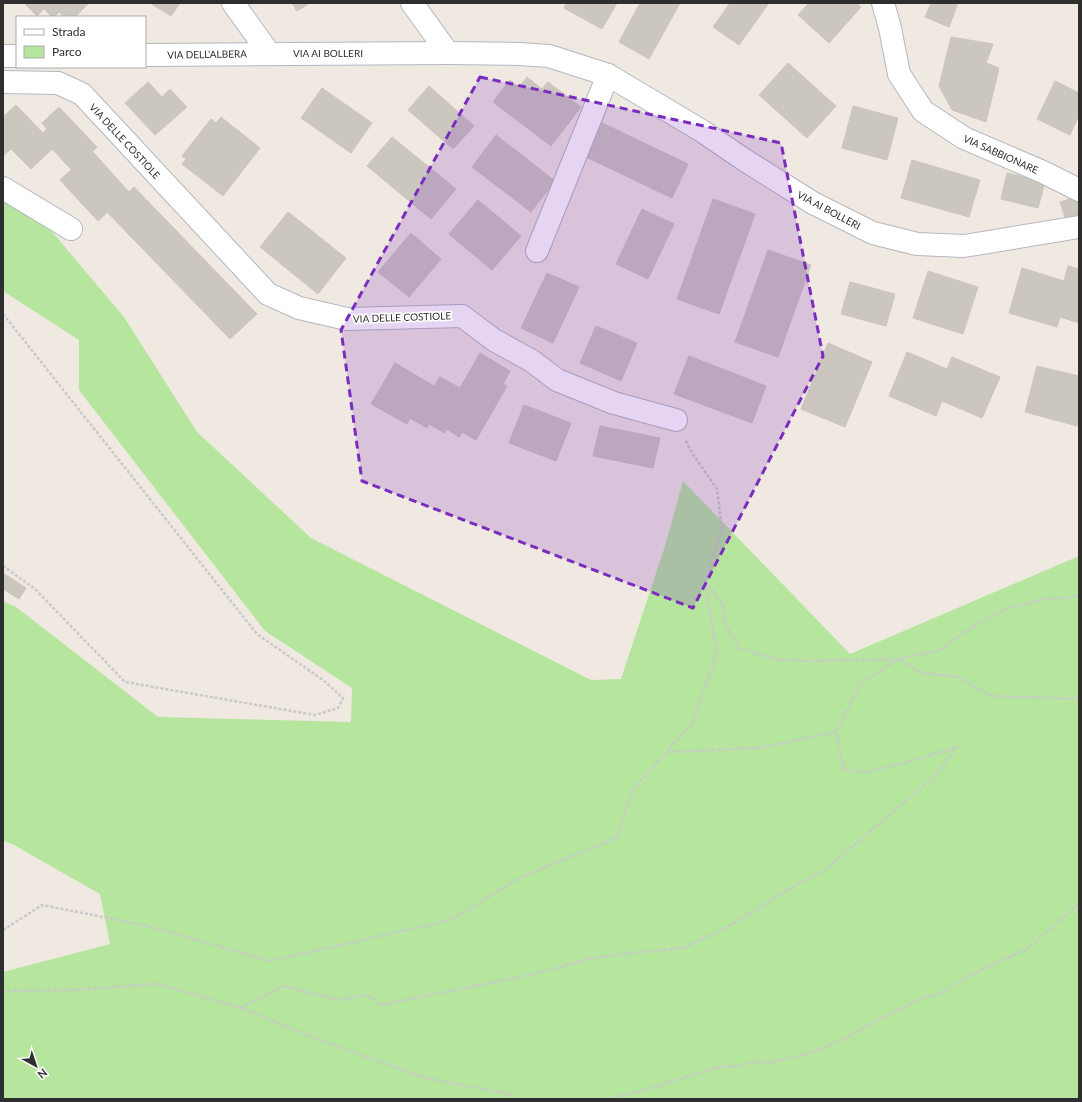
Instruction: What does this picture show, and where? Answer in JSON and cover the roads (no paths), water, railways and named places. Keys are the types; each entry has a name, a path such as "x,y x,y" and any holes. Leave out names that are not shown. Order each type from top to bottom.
{"street":[{"path":"233,3 269,53"},
{"path":"412,3 448,52"},
{"name":"VIA SABBIONARE","path":"883,3 890,28 899,74 923,111 964,138 1043,172 1079,190"},
{"name":"VIA AI BOLLERI","path":"269,53 448,52 549,56 608,75 702,131 743,159 814,203 873,233 917,244 964,246 1079,227"},
{"name":"VIA DELL'ALBERA","path":"146,55 269,53"},
{"path":"3,56 16,56"},
{"path":"537,251 608,75"},
{"name":"VIA DELLE COSTIOLE","path":"3,82 58,82 82,94 268,294 299,308 347,319 462,316 494,340 532,362 557,380 614,403 676,420"},
{"path":"3,188 71,230"}]}
